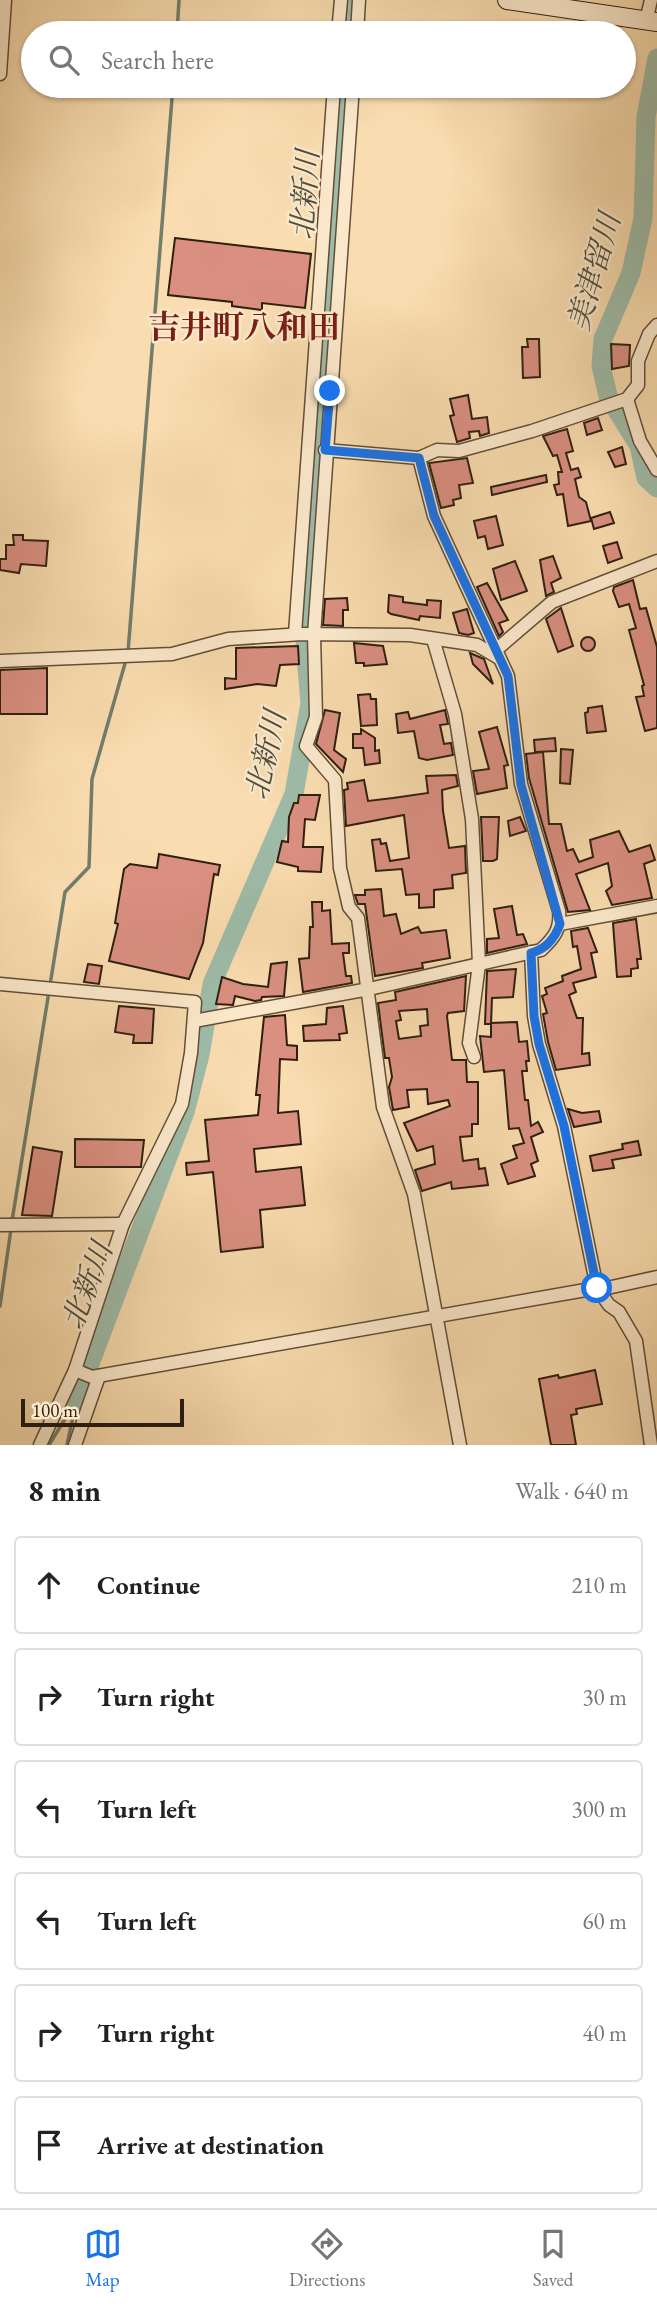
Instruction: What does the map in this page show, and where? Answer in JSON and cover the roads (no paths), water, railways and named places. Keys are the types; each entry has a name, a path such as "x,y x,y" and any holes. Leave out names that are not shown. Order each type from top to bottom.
{"main road":[{"path":"507,0 650,21"}],"street":[{"path":"0,74 5,0"},
{"path":"339,21 341,0"},
{"path":"358,21 359,0"},
{"path":"650,21 651,0"},
{"path":"333,98 304,634 316,717 306,746 335,780 340,868 349,907 358,918 383,1107 414,1194 460,1445"},
{"path":"304,634 325,450 352,98"},
{"path":"325,450 419,458 437,450 459,451 531,431 624,400 638,385 638,361 649,334 657,325"},
{"path":"624,400 640,441 657,470"},
{"path":"197,1021 369,989 531,953 541,950 552,940 560,924 521,785 508,676 434,516 419,458"},
{"path":"498,654 552,601 657,561"},
{"path":"0,661 172,654 228,639 304,634 410,635 477,645 498,654"},
{"path":"433,639 455,714 472,819 480,964 468,1043 474,1057"},
{"path":"560,924 657,906"},
{"path":"531,953 534,1016 539,1044 564,1126 598,1289 609,1306 619,1312 636,1341 651,1445"},
{"path":"0,984 195,1002 197,1021 182,1104 123,1224 86,1373 75,1445"},
{"path":"2,1226 123,1224"},
{"path":"40,1445 86,1373 657,1277"}],"waterway":[{"path":"178,21 179,0"},
{"name":"北新川","path":"347,21 348,0"},
{"name":"美津留川","path":"657,58 646,117 643,218 631,273 603,339 601,366 608,396 639,446 646,478 657,488"},
{"path":"128,652 172,98"},
{"name":"北新川","path":"76,1401 185,1112 200,1055 212,984 294,794 310,703 305,646 342,98"},
{"path":"12,1221 65,892 89,867 92,779 126,660"},
{"path":"0,1306 11,1229"},
{"path":"49,1445 76,1401"},
{"path":"67,1445 75,1407"}],"district":[{"name":"吉井町八和田","path":"244,327"}]}
